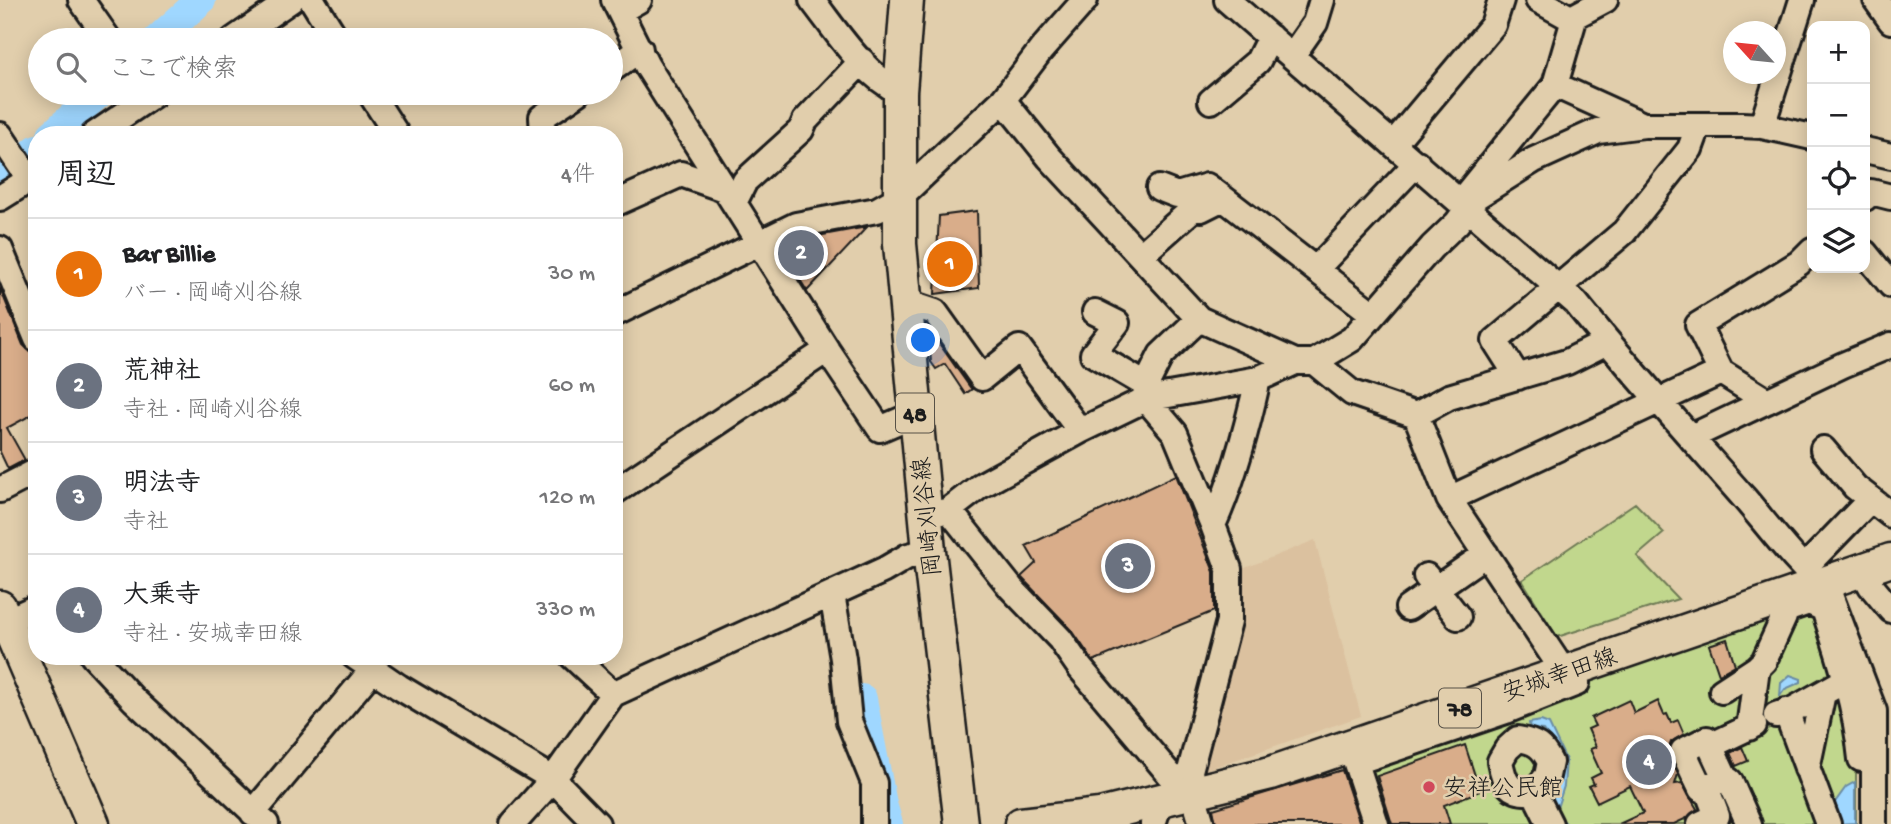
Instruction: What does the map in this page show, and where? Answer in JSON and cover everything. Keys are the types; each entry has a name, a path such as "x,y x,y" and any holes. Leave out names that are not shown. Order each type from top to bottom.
{"main road":[{"name":"岡崎刈谷線","path":"907,0 900,92 900,244 915,414 938,513 929,551 961,824"},
{"name":"安城幸田線","path":"1021,824 1100,815 1156,813 1193,794 1353,754 1564,672 1777,598 1812,575 1876,565"},
{"path":"2,626 71,824"},
{"path":"2,626 93,824"}],"street":[{"path":"81,0 101,28"},
{"path":"250,28 291,0"},
{"path":"312,0 330,28"},
{"path":"812,0 883,84 900,92"},
{"path":"623,310 808,222 877,210 900,197 1003,100 1041,50 1085,0"},
{"path":"1227,0 1576,303 1607,342 1812,575 1829,590 1874,711 1874,824"},
{"path":"1292,56 1315,23 1322,0"},
{"path":"1394,144 1493,25 1501,0"},
{"path":"1538,0 1574,20"},
{"path":"1193,794 1176,782 1080,668 1060,639 938,513 980,486 1146,392 1258,379 1304,362 1352,339 1457,223 1463,205 1555,85 1575,16 1605,0"},
{"path":"1772,128 1802,0"},
{"path":"1876,0 1891,21"},
{"path":"624,4 647,66 880,429 915,414"},
{"path":"1211,101 1258,61 1270,37"},
{"path":"623,62 640,50"},
{"path":"729,196 801,130 805,121 862,61"},
{"path":"1555,85 1644,125"},
{"path":"1003,100 1049,157 1199,319 1304,362 1352,393 1416,415 1449,397 1567,362 1607,342"},
{"path":"106,126 135,105"},
{"path":"378,105 391,126"},
{"path":"542,126 542,117 560,105"},
{"path":"1463,205 1534,160 1598,131 1644,125 1772,128 1807,136"},
{"path":"1518,377 1495,341 1624,232 1690,149 1698,127"},
{"path":"1772,128 1807,148"},
{"path":"0,135 28,170"},
{"path":"1870,151 1891,156"},
{"path":"1316,270 1417,163"},
{"path":"623,200 681,174 729,196"},
{"path":"0,198 28,182"},
{"path":"1159,188 1177,195 1207,186 1373,314"},
{"path":"1141,255 1194,208 1201,209 1223,198"},
{"path":"0,249 28,316"},
{"path":"1767,401 1721,372 1698,325 1798,263 1807,255"},
{"path":"1870,259 1891,285"},
{"path":"905,302 935,312 982,378 1018,348 1080,431"},
{"path":"1095,312 1117,323 1093,354 1146,392 1175,433 1229,569 1229,621 1190,771 1193,794 1202,824"},
{"path":"1146,392 1161,355 1199,319"},
{"path":"1691,437 1891,345"},
{"path":"623,486 827,350"},
{"path":"1449,499 1721,372"},
{"path":"1213,525 1225,498 1258,379"},
{"path":"1416,415 1449,499 1564,672"},
{"path":"1823,449 1855,486 1891,515"},
{"path":"0,490 28,476"},
{"path":"1812,575 1871,499"},
{"path":"513,824 553,779 613,694 832,594 908,556 929,551"},
{"path":"1408,608 1430,582 1486,554"},
{"path":"1876,565 1871,586 1891,610"},
{"path":"1430,582 1458,617"},
{"path":"832,594 843,659 849,721 874,783 874,824"},
{"path":"1722,691 1764,661 1784,617 1777,598"},
{"path":"1376,824 1353,754 1506,711 1549,695 1548,693 1809,602 1824,609 1856,718 1861,757 1860,824"},
{"path":"2,626 28,612"},
{"path":"101,665 134,700 259,819 362,665"},
{"path":"366,665 553,779 597,824"},
{"path":"582,665 613,694"},
{"path":"1757,668 1776,712 1807,769 1828,824"},
{"path":"1713,821 1705,783 1693,749 1823,693 1846,680"},
{"path":"1807,769 1823,693"},
{"path":"1506,711 1515,742"},
{"path":"1518,739 1532,741 1543,747 1550,762 1547,776 1534,792 1522,793 1511,788 1503,777 1500,761 1518,739"},
{"path":"1705,783 1730,781 1749,824"},
{"path":"1534,792 1550,824"}],"shaded area":[{"path":"1315,540 1361,716 1197,773 1235,572"}],"green space":[{"path":"1635,503 1664,533 1637,556 1678,599 1557,637 1522,580"},
{"path":"1808,605 1821,611 1856,764 1856,824 1367,824 1348,766"}],"water":[{"path":"1790,675 1801,679 1801,682 1785,689 1780,696 1781,683"},
{"path":"1541,721 1549,724 1566,760 1564,786 1555,814 1567,824 1559,824 1551,811 1556,769 1554,750 1543,730 1530,729 1529,723"},
{"path":"1855,782 1855,823 1836,824 1833,805 1846,787"}],"building":[{"path":"977,211 979,288 935,294 939,216"},
{"path":"867,227 807,291 781,249 801,239"},
{"path":"0,288 23,345 28,349 28,417 7,428 25,460 8,469 0,452"},
{"path":"933,335 972,389 965,394 945,364 936,369 931,362 929,337"},
{"path":"1176,475 1214,572 1214,611 1093,661 1071,629 1021,577 1036,563 1026,546"},
{"path":"1727,639 1735,665 1719,674 1709,645"},
{"path":"1629,700 1634,713 1658,701 1671,723 1678,720 1684,734 1671,742 1668,751 1678,774 1675,784 1682,783 1697,809 1674,824 1619,824 1643,813 1630,786 1597,802 1589,786 1594,784 1591,778 1601,773 1590,749 1596,747 1588,729 1595,726 1591,718"},
{"name":"安祥公民館","path":"1465,745 1480,791 1444,805 1450,824 1392,824 1377,776"},
{"path":"1742,747 1748,761 1736,766 1730,753"},
{"path":"1342,770 1360,824 1216,824 1213,809"}],"waterway":[{"path":"170,28 201,0"},
{"path":"62,126 86,105"},
{"path":"0,182 28,157"},
{"path":"862,699 888,824"}],"place":[{"name":"荒神社","path":"801,253"},
{"name":"Bar Billie","path":"950,264"},
{"name":"明法寺","path":"1128,566"},
{"name":"大乗寺","path":"1649,762"},
{"name":"安祥公民館","path":"1429,787"}]}
